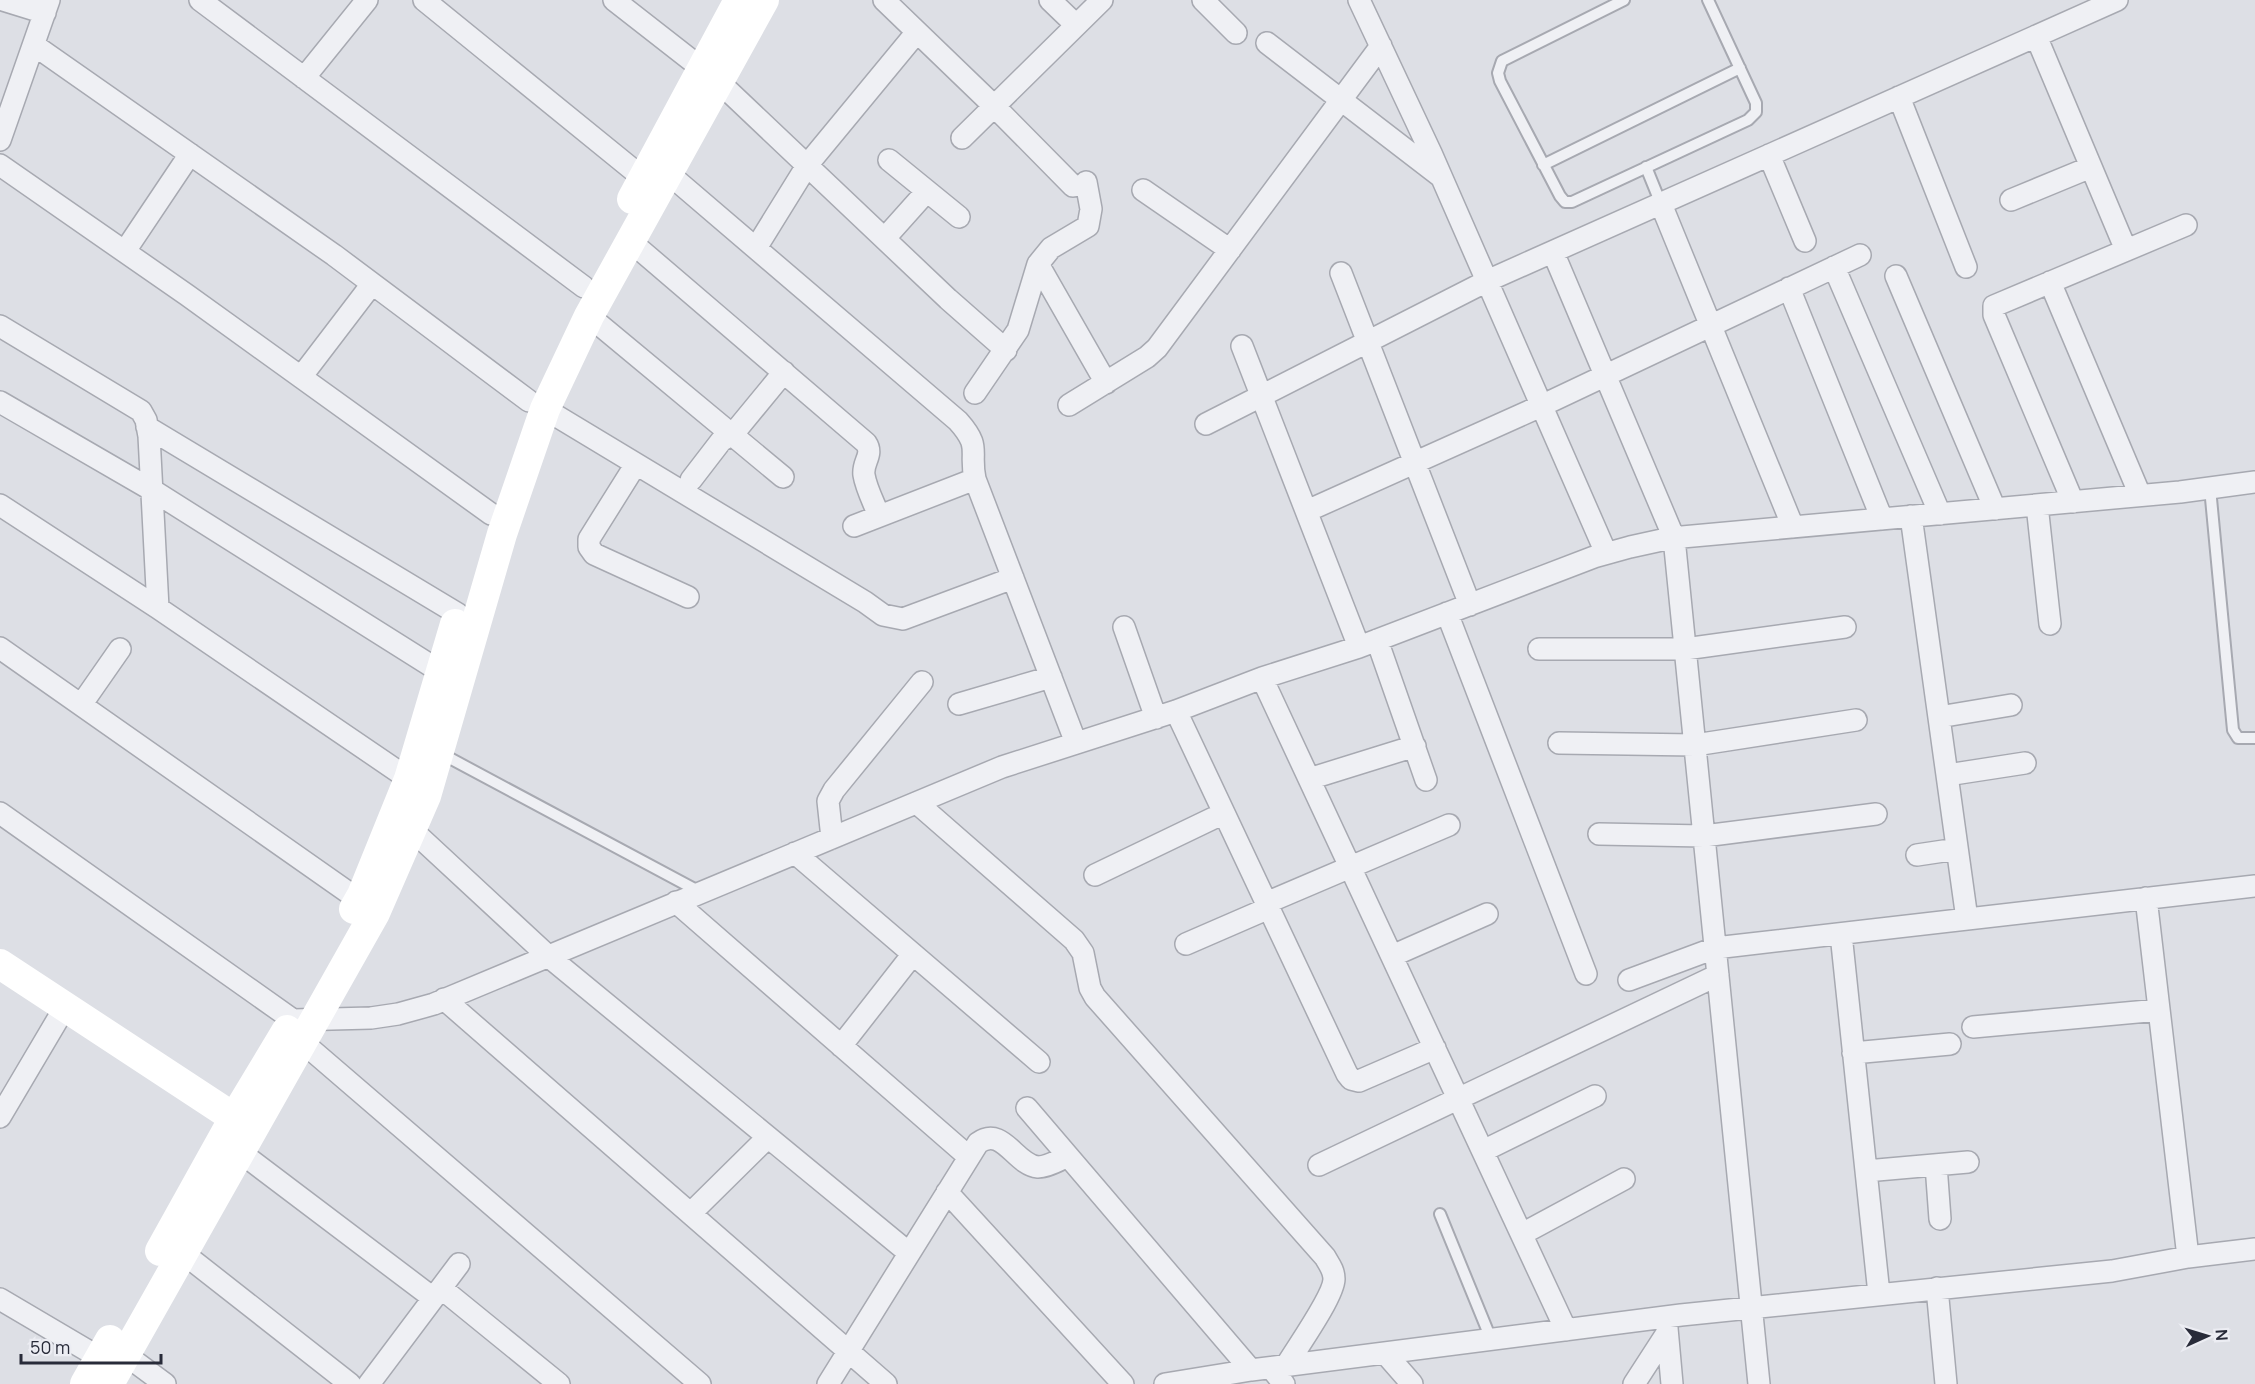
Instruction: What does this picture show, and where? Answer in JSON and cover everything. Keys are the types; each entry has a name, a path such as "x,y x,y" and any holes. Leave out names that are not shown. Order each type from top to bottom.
{"main road":[{"path":"710,76 739,0"},
{"path":"587,301 654,171 710,76 764,0"},
{"path":"300,1028 375,913 412,830 440,753 537,405 567,318 587,301 630,241 654,171"},
{"path":"111,1360 300,1028 359,900 409,779 458,614 491,514 537,405"},
{"path":"0,964 65,1007 242,1133"},
{"path":"85,1384 111,1360 183,1253 242,1133"}],"street":[{"path":"0,140 47,6 3,0"},
{"path":"201,0 304,78 587,301 733,435 783,477"},
{"path":"304,78 368,0"},
{"path":"424,0 756,248 958,421 970,435 974,445 975,479 1076,743"},
{"path":"614,0 710,76 808,164 948,299 1006,350"},
{"path":"884,0 1079,184 1091,209 1088,226 1051,248 1038,264 1018,330 975,393"},
{"path":"1050,0 1076,25"},
{"path":"962,138 1102,0"},
{"path":"1203,0 1236,33"},
{"path":"1359,0 1442,177 1606,553"},
{"path":"1206,424 1487,281 2116,0"},
{"path":"756,248 808,164 917,32"},
{"path":"2036,36 2126,250"},
{"path":"1266,43 1442,177"},
{"path":"33,45 190,154 537,405 883,615 903,619 1013,578"},
{"path":"1069,405 1147,357 1157,348 1381,46"},
{"path":"1899,97 1966,267"},
{"path":"125,251 190,154"},
{"path":"1769,155 1805,241"},
{"path":"889,160 959,217"},
{"path":"0,165 125,251 491,514"},
{"path":"2012,200 2091,167"},
{"path":"885,238 927,190"},
{"path":"1143,190 1230,250"},
{"path":"1661,204 1793,527"},
{"path":"2073,501 1994,306 2186,225"},
{"path":"630,241 866,443 870,448 870,454 863,473 879,516"},
{"path":"1553,252 1674,538 1759,1384"},
{"path":"1307,511 1541,406 1860,255"},
{"path":"1038,264 1106,383"},
{"path":"1834,267 1940,514"},
{"path":"1341,273 1470,605"},
{"path":"1896,276 1995,509"},
{"path":"2050,282 2140,495"},
{"path":"301,377 372,284"},
{"path":"1789,288 1882,519"},
{"path":"0,326 141,411 147,427 158,608"},
{"path":"1242,346 1307,511 1414,746 1426,780"},
{"path":"691,480 721,441 733,435 784,372"},
{"path":"0,402 152,490 441,672"},
{"path":"147,427 458,614"},
{"path":"636,464 590,539 589,547 594,554 688,597"},
{"path":"854,526 975,479"},
{"path":"300,1028 398,1014 444,999 1002,767 1176,711 1262,678 1368,643 1606,553 1674,538 2037,505 2255,482"},
{"path":"0,505 158,608 409,779"},
{"path":"2037,505 2050,624"},
{"path":"1911,516 1967,919"},
{"path":"1447,613 1586,974"},
{"path":"1124,627 1155,718"},
{"path":"1539,650 1685,649 1845,627"},
{"path":"0,648 359,900"},
{"path":"81,705 120,649"},
{"path":"959,704 1051,677"},
{"path":"1262,678 1566,1330"},
{"path":"832,838 828,801 834,790 922,682"},
{"path":"1939,717 2011,705"},
{"path":"1176,711 1351,1079 1359,1081 1435,1048"},
{"path":"1558,743 1695,745 1856,720"},
{"path":"1309,779 1414,746"},
{"path":"1947,775 2025,763"},
{"path":"916,803 1074,940 1083,953 1090,988 1095,997 1325,1257 1332,1268 1334,1280 1328,1296 1273,1372"},
{"path":"0,813 300,1028 700,1384"},
{"path":"1095,875 1224,813"},
{"path":"1599,834 1704,836 1876,814"},
{"path":"1186,944 1350,866 1449,825"},
{"path":"412,830 548,956 909,1253"},
{"path":"1917,855 1957,849"},
{"path":"795,853 1039,1062"},
{"path":"1629,980 1715,948 2255,886"},
{"path":"2146,898 2188,1257"},
{"path":"676,902 969,1157"},
{"path":"1392,956 1487,914"},
{"path":"1841,934 1879,1294"},
{"path":"841,1046 913,954"},
{"path":"1319,1165 1718,975"},
{"path":"444,999 886,1384"},
{"path":"0,1116 65,1007"},
{"path":"1973,1027 2159,1010"},
{"path":"1853,1053 1950,1044"},
{"path":"1483,1151 1595,1096"},
{"path":"1027,1108 1068,1156 1273,1372"},
{"path":"242,1133 437,1293 560,1384"},
{"path":"691,1213 767,1138"},
{"path":"828,1384 978,1143 985,1138 998,1139 1029,1164 1040,1167 1053,1164 1068,1156"},
{"path":"1866,1171 1968,1162"},
{"path":"1936,1165 1940,1220"},
{"path":"1521,1233 1624,1179"},
{"path":"947,1192 1123,1384"},
{"path":"1165,1384 1273,1372 1385,1353 1491,1339 1566,1330 1667,1325 1752,1307 2112,1271 2188,1257 2255,1249"},
{"path":"183,1253 350,1384"},
{"path":"369,1384 459,1264"},
{"path":"1936,1288 1946,1384"},
{"path":"0,1299 111,1360 165,1384"},
{"path":"1634,1384 1667,1325"},
{"path":"1667,1325 1672,1384"},
{"path":"1385,1353 1412,1384"}],"lane":[{"path":"1624,0 1502,61 1498,73 1543,165 1565,202 1572,202 1748,120 1756,112 1756,103 1708,0"},
{"path":"1543,165 1740,68"},
{"path":"1646,168 1661,204"},
{"path":"2210,488 2233,730 2238,738 2255,738"},
{"path":"440,753 701,892"},
{"path":"1440,1214 1491,1339"}]}
